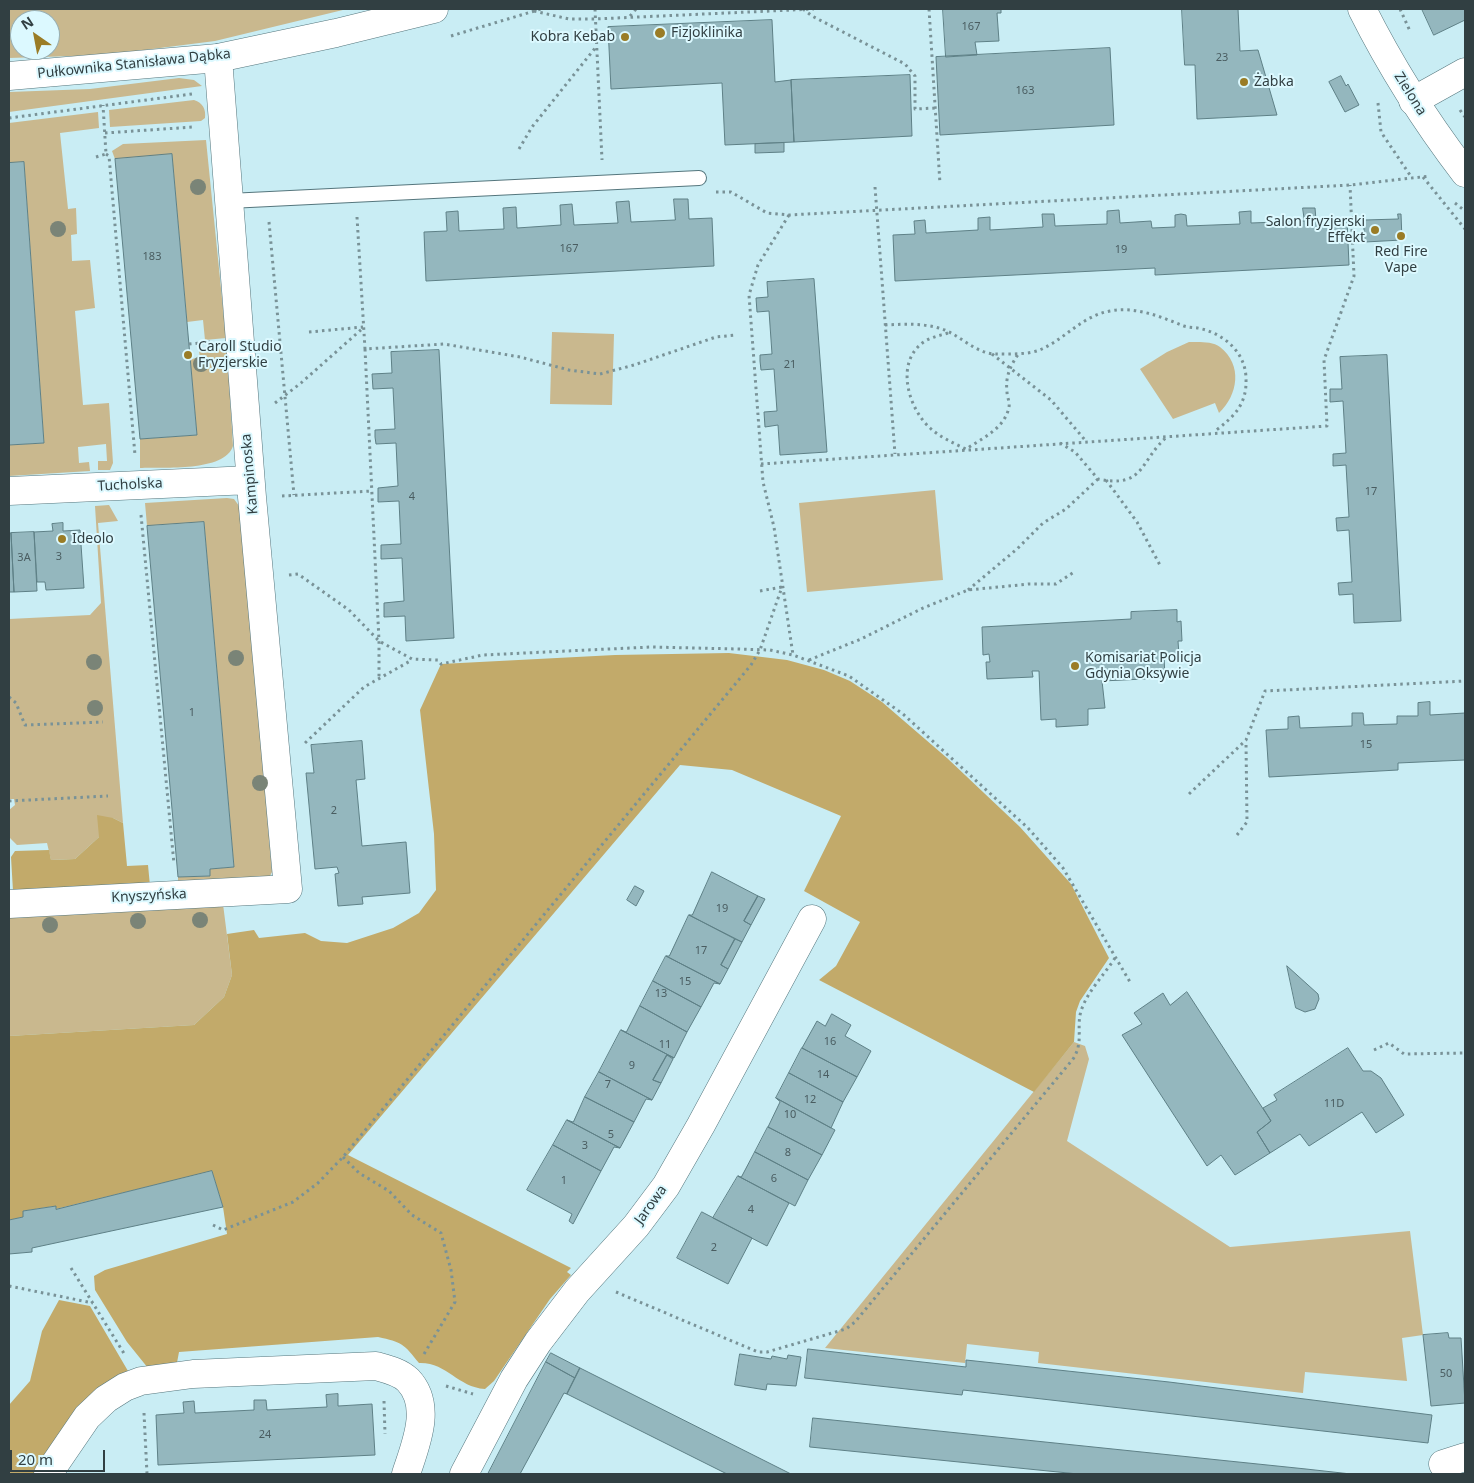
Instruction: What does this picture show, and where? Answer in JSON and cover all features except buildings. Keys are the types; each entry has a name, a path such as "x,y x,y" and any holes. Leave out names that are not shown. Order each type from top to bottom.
{"street":[{"name":"Pułkownika Stanisława Dąbka","path":"9,76 218,58 336,33 434,9"},
{"name":"Zielona","path":"1362,9 1381,47 1413,101 1465,174"},
{"name":"Kampinoska","path":"218,58 251,489 288,889"},
{"path":"1413,101 1465,72"},
{"name":"Tucholska","path":"9,491 251,489"},
{"name":"Knyszyńska","path":"9,904 288,889"},
{"name":"Jarowa","path":"464,1474 514,1378 556,1316 636,1226 666,1186 812,919"},
{"path":"48,1474 87,1417 106,1399 125,1387 141,1382 193,1374 376,1366 397,1372 409,1380 420,1404 422,1417 419,1432 406,1474"}],"lane":[{"path":"230,212 603,182 699,178"}],"path":[{"path":"595,9 603,182"},
{"path":"630,17 636,9"},
{"path":"803,9 812,16 905,64 915,76 915,109 935,108"},
{"path":"534,12 569,19 595,19 687,11 814,9"},
{"path":"929,9 940,184"},
{"path":"519,149 532,127 596,47"},
{"path":"1378,100 1381,132 1412,178"},
{"path":"103,105 106,154 109,156 136,463"},
{"path":"105,133 202,127"},
{"path":"96,157 106,154"},
{"path":"708,193 731,192 767,213 789,215 1350,185 1436,175"},
{"path":"1423,177 1465,229"},
{"path":"761,464 788,464 895,454 1327,426 1324,360 1354,276 1350,185"},
{"path":"875,187 895,454"},
{"path":"230,212 268,219 294,495"},
{"path":"357,212 372,491 379,679"},
{"path":"789,215 758,265 749,295 763,482 774,527 793,655"},
{"path":"992,354 1039,350 1085,320 1112,310 1136,311 1164,317 1186,326 1213,332 1232,345 1241,356 1247,380 1241,407 1229,421 1215,432"},
{"path":"885,324 920,325 943,329 992,354 1051,400 1086,441"},
{"path":"246,424 284,396 363,327"},
{"path":"309,332 363,327"},
{"path":"948,332 920,344 913,353 908,366 907,386 917,413 929,427 945,439 966,449"},
{"path":"364,349 444,344 520,357 570,370 600,374 634,365 716,337 737,335"},
{"path":"966,449 1002,423 1010,406 1006,380 1009,368 1019,353"},
{"path":"1059,443 1075,452 1098,479 1128,479 1140,473 1152,451 1169,435"},
{"path":"968,590 1017,549 1043,524 1066,509 1098,479"},
{"path":"1106,480 1137,522 1161,567"},
{"path":"251,489 294,495 372,491"},
{"path":"141,510 177,895"},
{"path":"808,660 862,640 923,608 968,590 1030,584 1056,584 1074,572"},
{"path":"260,578 298,574 349,610 379,641 412,659 438,660 441,664 483,655 650,647 760,650 793,655 849,676 878,694 962,766 1028,828 1063,868 1130,982"},
{"path":"760,591 782,587"},
{"path":"213,1225 223,1230 293,1202 318,1183 343,1157 750,665 760,650 782,587"},
{"path":"277,771 364,687 412,659"},
{"path":"1237,835 1247,822 1246,740 1265,691 1465,681"},
{"path":"9,697 16,703 25,726 103,722"},
{"path":"1189,794 1246,740"},
{"path":"9,801 108,796"},
{"path":"587,1280 758,1352 767,1352 846,1329 855,1322 1073,1059 1079,1050 1080,1012 1086,999 1115,958"},
{"path":"1374,1050 1389,1042 1404,1054 1465,1053"},
{"path":"343,1157 359,1173 388,1191 412,1215 441,1233 452,1270 455,1302 409,1380"},
{"path":"71,1268 141,1382"},
{"path":"9,1286 93,1303"},
{"path":"144,1412 147,1474"}],"shaded area":[{"path":"9,9 347,9 215,41 105,55 60,56 60,10 10,10 10,58"},
{"path":"179,78 194,80 202,86 9,112 9,92 90,89"},
{"path":"194,100 202,105 205,112 205,118 201,121 110,127 109,110"},
{"path":"98,112 99,128 60,133 68,209 76,208 77,234 71,235 72,261 90,260 95,308 75,311 83,405 109,403 113,463 110,470 98,470 98,461 107,461 106,444 78,447 79,463 89,462 90,471 9,476 9,445 44,443 24,162 9,163 9,123"},
{"path":"206,140 226,338 205,340 203,320 187,322 172,155 115,159 112,151 123,144"},
{"path":"552,332 614,334 612,405 550,404"},
{"path":"1189,342 1213,344 1220,347 1227,354 1235,371 1234,389 1219,413 1215,403 1173,419 1140,369 1167,352"},
{"path":"227,347 233,446 228,454 206,464 140,468 140,439 197,435 190,359 200,358 199,351"},
{"path":"935,490 943,580 807,592 799,503"},
{"path":"234,499 242,510 272,872 269,878 178,883 178,877 210,876 210,869 234,867 204,522 147,526 145,503"},
{"path":"109,505 118,521 98,523 123,823 113,818 99,837 75,859 51,860 47,843 17,845 10,838 9,810 15,805 14,799 9,799 9,619 90,615 101,603 95,506"},
{"path":"729,653 787,660 824,670 850,681 882,702 947,758 1020,827 1071,884 1109,958 1080,1001 1076,1012 1074,1042 1034,1092 819,980 836,966 860,922 804,891 841,816 732,770 680,765 348,1155 571,1268 567,1272 571,1275 550,1299 494,1381 485,1389 467,1384 437,1366 419,1363 402,1345 392,1340 378,1337 179,1352 176,1368 152,1373 127,1342 95,1290 94,1276 105,1270 227,1234 223,1207 212,1171 56,1209 55,1206 23,1211 23,1217 9,1220 9,1036 194,1025 224,997 232,975 227,934 254,930 259,938 305,933 321,941 347,943 393,928 419,913 436,890 434,834 420,710 441,664 615,655"},
{"path":"97,815 113,818 123,823 127,866 148,865 150,886 13,891 11,857 15,851 49,850 51,860 75,859 99,837"},
{"path":"223,904 232,975 224,997 194,1025 9,1036 9,915"},
{"path":"1074,1042 1085,1046 1089,1059 1067,1141 1230,1247 1410,1231 1423,1335 1402,1338 1407,1381 1305,1372 1303,1393 1038,1363 1039,1352 967,1344 965,1363 825,1348"},
{"path":"59,1300 90,1306 128,1371 127,1376 39,1474 9,1474 9,1405 30,1381 42,1331"}],"place":[{"name":"Fizjoklinika","path":"660,33"},
{"name":"Kobra Kebab","path":"625,37"},
{"name":"Żabka","path":"1244,82"},
{"name":"Salon fryzjerski Effekt","path":"1375,230"},
{"name":"Red Fire Vape","path":"1401,236"},
{"name":"Caroll Studio Fryzjerskie","path":"188,355"},
{"name":"Ideolo","path":"62,539"},
{"name":"Komisariat Policja Gdynia Oksywie","path":"1075,666"}]}
